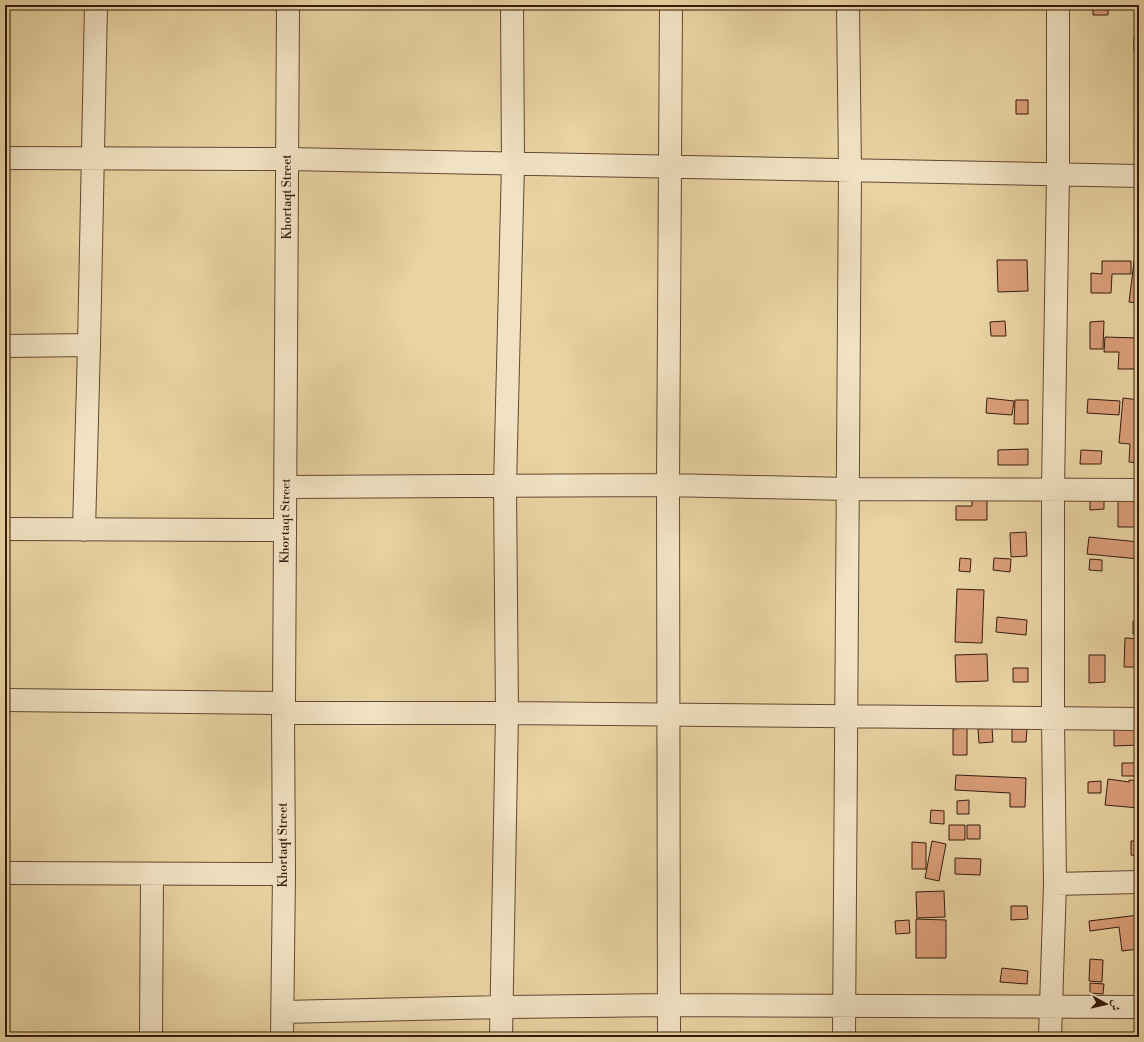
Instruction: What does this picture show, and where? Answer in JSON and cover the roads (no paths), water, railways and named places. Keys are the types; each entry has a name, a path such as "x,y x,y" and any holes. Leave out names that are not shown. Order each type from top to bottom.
{"street":[{"path":"84,530 96,5"},
{"name":"Khortaqt Street","path":"282,1037 288,5"},
{"path":"501,1037 507,714 505,486 513,164 512,5"},
{"path":"669,1037 668,485 671,5"},
{"path":"844,1037 850,170 848,5"},
{"path":"1050,1037 1055,884 1053,489 1058,175 1058,5"},
{"path":"5,158 288,159 1139,176"},
{"path":"5,346 89,345"},
{"path":"286,487 668,485 847,489 1139,490"},
{"path":"5,529 285,530"},
{"path":"5,700 507,714 1139,719"},
{"path":"5,873 284,874"},
{"path":"151,1037 152,874"},
{"path":"1055,884 1139,882"},
{"path":"282,1012 669,1005 1139,1007"}]}
